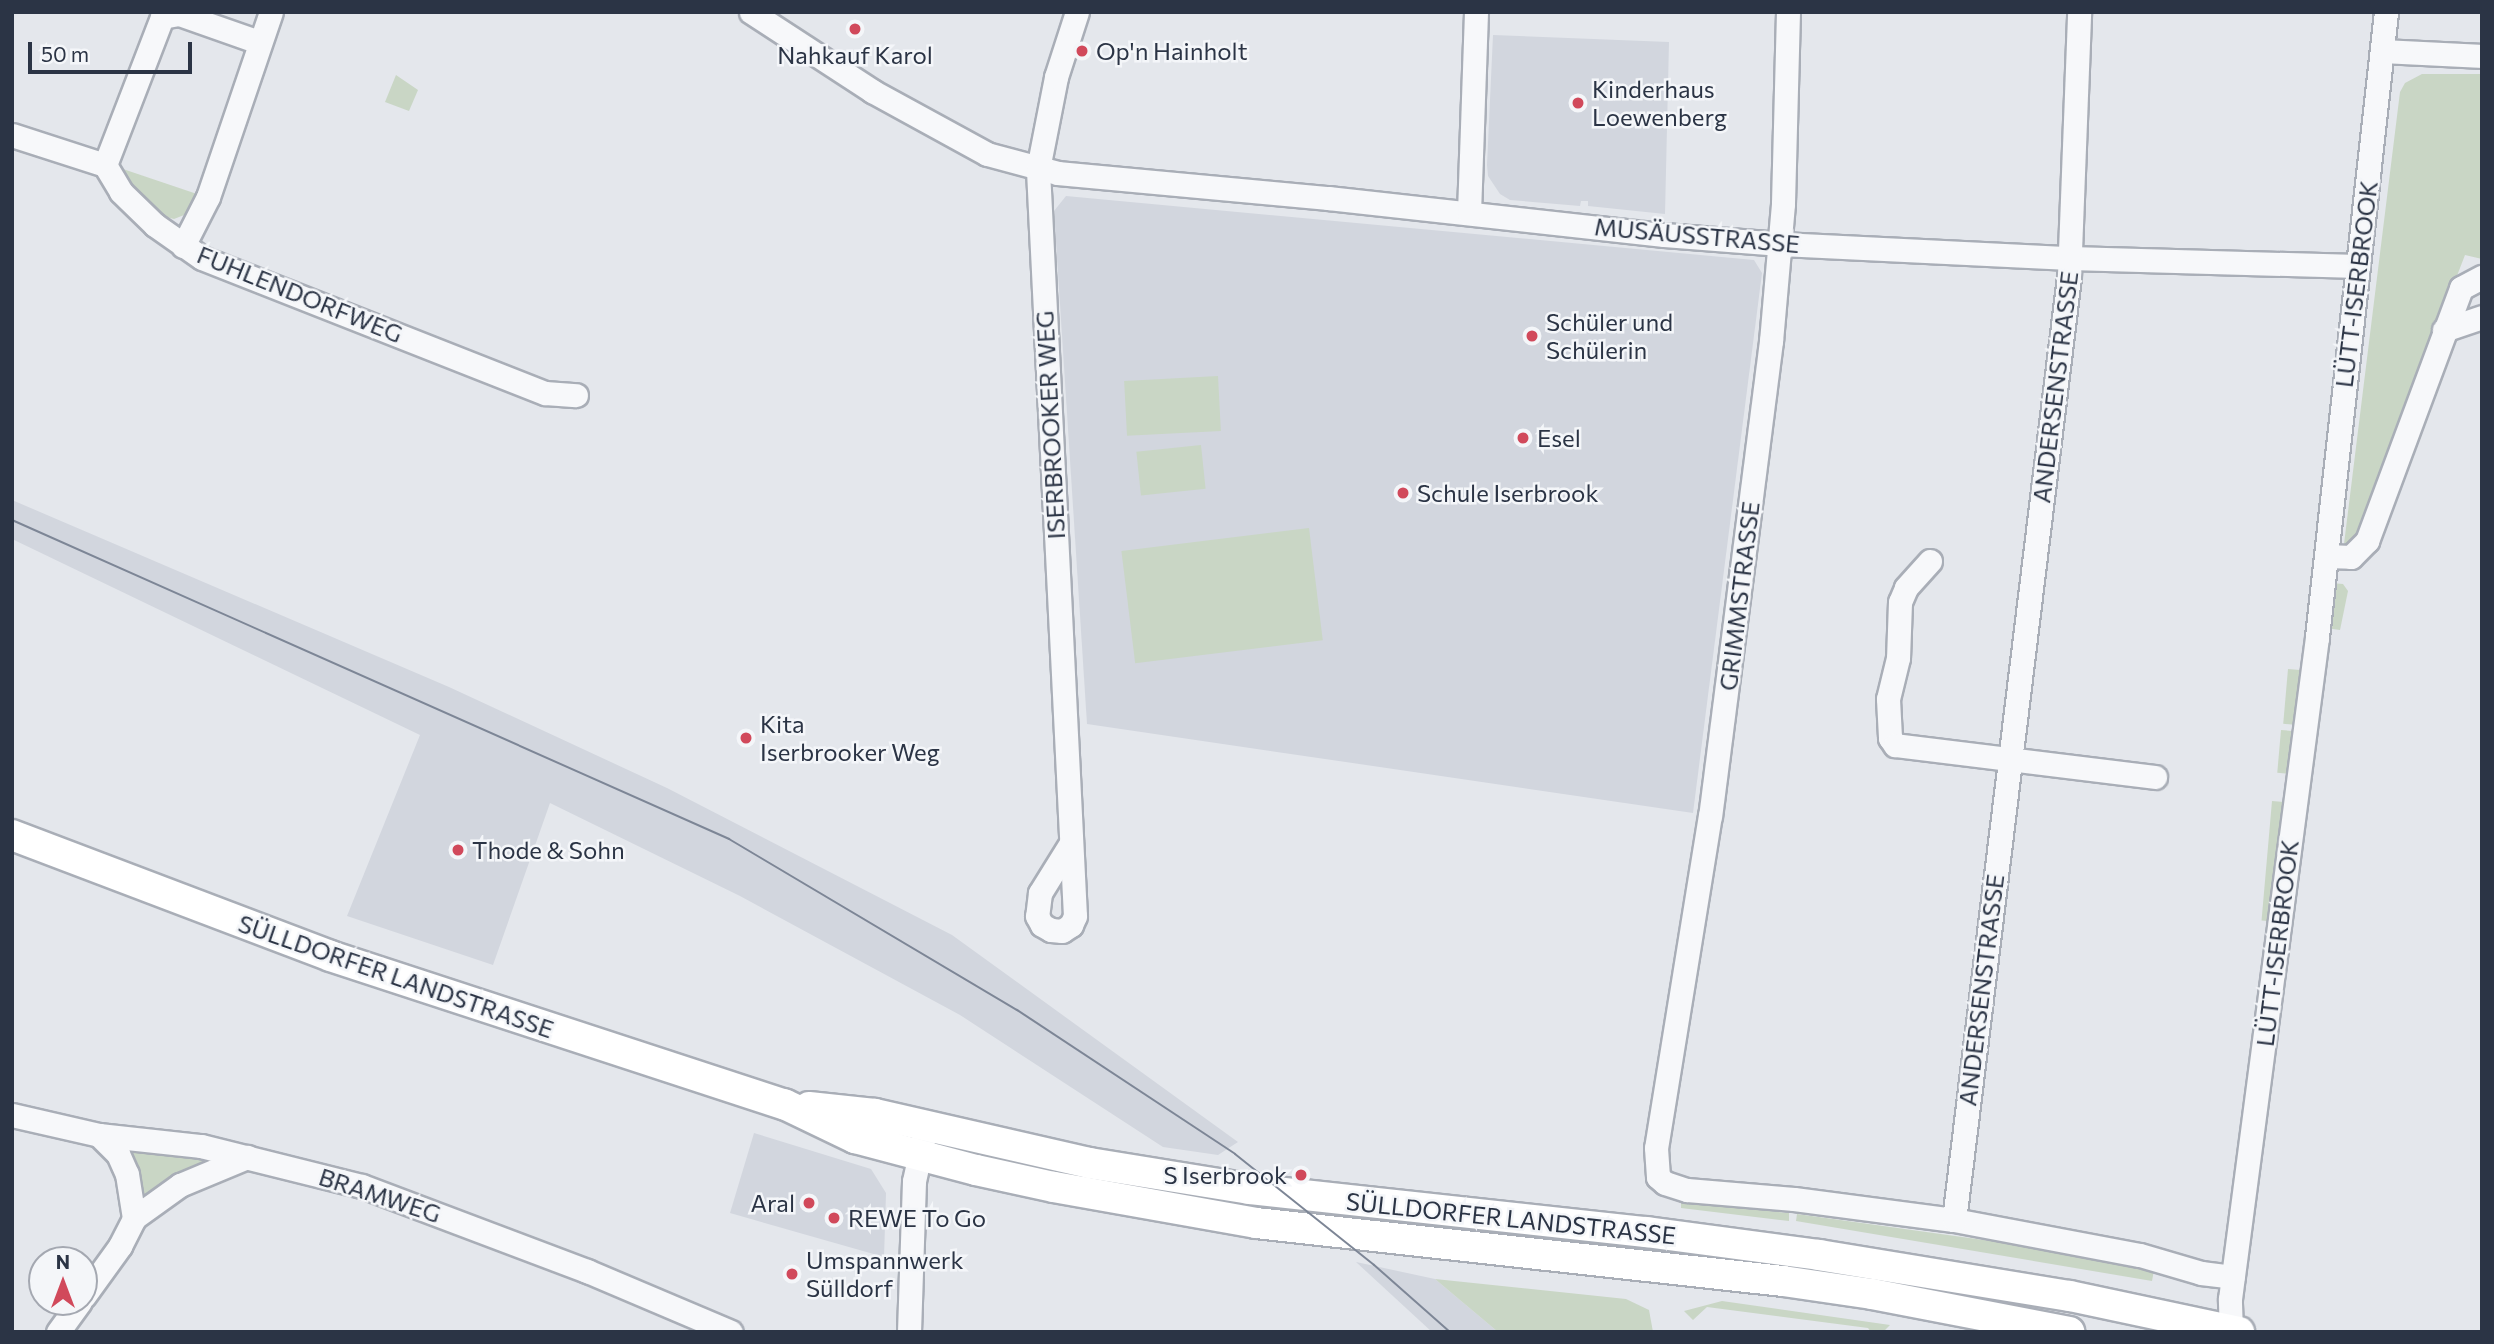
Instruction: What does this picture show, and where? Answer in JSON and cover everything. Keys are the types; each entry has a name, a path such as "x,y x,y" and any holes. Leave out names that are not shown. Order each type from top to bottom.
{"main road":[{"name":"SÜLLDORFER LANDSTRASSE","path":"12,835 330,956 784,1104 855,1138 919,1156 1054,1187 1256,1223 1783,1281 1872,1294 2069,1332"},
{"name":"SÜLLDORFER LANDSTRASSE","path":"784,1104 875,1114 1089,1163 1249,1189 1639,1231 1882,1264 2070,1296 2233,1331"}],"street":[{"path":"183,246 208,197 271,12"},
{"path":"751,12 872,91 975,148 1038,169"},
{"name":"ISERBROOKER WEG","path":"1071,843 1038,169 1056,77 1077,12"},
{"path":"1469,213 1476,12"},
{"name":"GRIMMSTRASSE","path":"1658,1177 1656,1148 1712,803 1781,244 1788,12"},
{"name":"ANDERSENSTRASSE","path":"1954,1220 2070,258 2079,12"},
{"name":"LÜTT-ISERBROOK","path":"2233,1331 2232,1277 2326,556 2386,12"},
{"path":"12,135 105,165 162,17 180,14 259,42"},
{"path":"2383,51 2482,56"},
{"name":"FUHLENDORFWEG","path":"105,165 121,192 183,246 202,258 397,332 545,393 576,395"},
{"name":"MUSÄUSSTRASSE","path":"1038,169 1108,180 1781,244 2070,258 2358,266"},
{"path":"2326,556 2351,557 2367,541 2461,288 2476,277 2482,277"},
{"path":"2444,330 2482,317"},
{"path":"1930,561 1906,588 1900,602 1898,658 1888,699 1890,738 1895,745 2155,778"},
{"name":"BRAMWEG","path":"12,1115 99,1135 201,1146 362,1186 587,1271 732,1332"},
{"path":"909,1332 914,1181 927,1127"},
{"path":"99,1135 118,1154 127,1174 134,1218"},
{"path":"98,1277 120,1246 134,1218 180,1185 247,1157"},
{"name":"SÜLLDORFER LANDSTRASSE","path":"1658,1177 1665,1184 1687,1190 1794,1199 1954,1220 2140,1255 2201,1273 2232,1277"},
{"path":"58,1332 70,1316"}],"shaded area":[{"name":"Kinderhaus Loewenberg","path":"1493,35 1669,42 1665,214 1588,206 1588,201 1581,201 1580,206 1510,200 1500,194 1488,176 1487,165"},
{"name":"Schule Iserbrook","path":"1066,196 1754,260 1762,273 1693,813 1087,724 1054,211"},
{"path":"12,500 449,687 667,788 952,935 1238,1142 1218,1155 1163,1147 960,1015 740,896 550,803 493,965 347,916 420,735 12,539"},
{"name":"Aral","path":"754,1133 871,1169 886,1193 884,1257 730,1213"},
{"path":"1356,1262 1435,1279 1498,1332 1432,1332"}],"green space":[{"path":"2422,74 2482,74 2482,259 2465,255 2358,533 2349,544 2344,544 2400,92 2405,83"},
{"path":"396,75 418,90 409,111 385,102"},
{"path":"117,167 197,194 189,213 174,219 159,215 122,180"},
{"path":"1218,376 1221,431 1127,436 1124,381"},
{"path":"1201,445 1206,489 1141,496 1136,452"},
{"path":"1309,528 1323,640 1135,663 1121,551"},
{"path":"2331,583 2343,584 2348,591 2340,630 2326,628"},
{"path":"2288,669 2300,670 2295,725 2283,724"},
{"path":"2281,730 2292,731 2288,774 2277,773"},
{"path":"2272,801 2284,802 2273,922 2262,921"},
{"path":"127,1148 204,1156 205,1159 204,1163 146,1196 142,1194"},
{"path":"1681,1202 1789,1213 1789,1221 1681,1208"},
{"path":"1291,1207 1620,1241 1620,1250 1290,1214"},
{"path":"1797,1214 2034,1247 2154,1270 2152,1281 1796,1221"},
{"path":"1435,1279 1626,1299 1649,1310 1653,1332 1498,1332"},
{"path":"1722,1301 1890,1325 1883,1332 1871,1332 1868,1328 1707,1307 1693,1320 1684,1311"}],"tram line":[{"path":"12,520 729,839 1017,1010 1235,1154 1374,1265 1450,1332"}],"place":[{"name":"Nahkauf Karol","path":"855,29"},
{"name":"Op'n Hainholt","path":"1082,51"},
{"name":"Kinderhaus Loewenberg","path":"1578,103"},
{"name":"Schüler und Schülerin","path":"1532,336"},
{"name":"Esel","path":"1523,438"},
{"name":"Schule Iserbrook","path":"1403,493"},
{"name":"Kita Iserbrooker Weg","path":"746,738"},
{"name":"Thode & Sohn","path":"458,850"},
{"name":"S Iserbrook","path":"1301,1175"},
{"name":"Aral","path":"809,1203"},
{"name":"REWE To Go","path":"834,1218"},
{"name":"Umspannwerk Sülldorf","path":"792,1274"}]}
